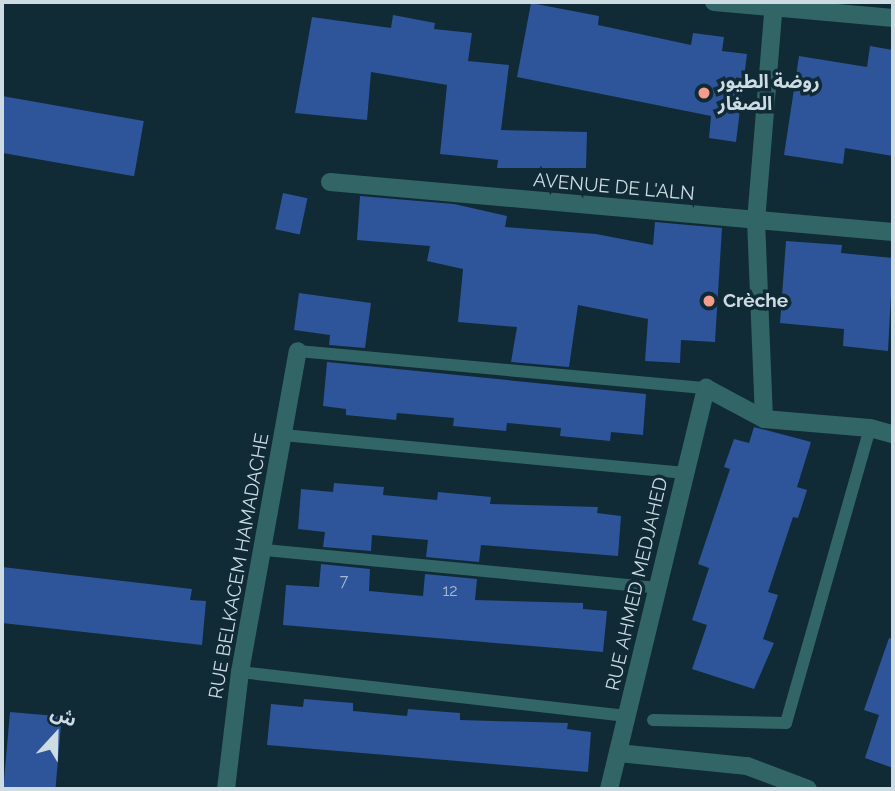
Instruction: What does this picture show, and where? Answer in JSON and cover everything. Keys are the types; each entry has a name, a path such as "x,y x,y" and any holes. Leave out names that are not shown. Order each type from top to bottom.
{"street":[{"path":"715,2 774,5 893,18"},
{"path":"764,419 756,221 774,5"},
{"name":"AVENUE DE L'ALN","path":"330,182 893,232"},
{"name":"RUE BELKACEM HAMADACHE","path":"226,789 240,672 265,550 298,351"},
{"path":"706,388 764,419 870,428 893,434"},
{"name":"RUE AHMED MEDJAHED","path":"608,789 706,388"},
{"path":"618,753 747,766 808,789"}],"lane":[{"path":"298,351 706,388"},
{"path":"653,720 786,723 870,428"},
{"path":"283,435 685,473"},
{"path":"265,550 658,588"},
{"path":"240,672 627,716"}],"building":[{"path":"531,3 599,16 598,25 691,45 693,33 724,37 722,51 747,54 736,142 709,138 711,116 517,77"},
{"path":"393,15 435,23 434,29 472,33 468,61 509,65 501,130 587,132 586,168 497,168 498,160 440,154 447,85 371,72 367,120 295,113 312,17 391,28"},
{"path":"870,46 893,50 893,156 845,148 843,164 784,155 799,56 867,67"},
{"path":"2,96 144,121 134,176 2,153"},
{"path":"283,193 307,198 300,234 275,229"},
{"path":"360,196 454,204 507,216 505,227 596,234 653,245 655,222 722,228 715,342 681,340 680,363 645,361 648,319 578,305 569,367 511,362 517,327 458,322 463,269 427,261 430,246 357,240"},
{"path":"786,241 842,245 841,253 893,258 888,351 843,346 844,329 780,323"},
{"path":"299,293 371,303 365,348 329,345 330,335 294,330"},
{"path":"327,362 646,394 643,435 611,432 610,441 560,436 561,428 507,423 506,431 453,426 454,418 397,413 396,420 346,415 346,409 323,406"},
{"path":"754,427 811,442 797,487 807,490 798,518 793,517 768,592 778,595 763,639 774,643 754,689 692,669 707,625 692,620 709,568 698,564 730,469 724,467 734,439 749,443"},
{"path":"334,483 384,487 383,495 437,500 438,492 491,497 490,504 598,507 597,513 621,516 618,556 481,545 479,562 426,557 428,540 372,535 371,551 323,547 325,532 298,529 301,489 333,492"},
{"path":"321,564 370,569 369,591 423,596 425,574 477,579 475,600 583,603 583,609 607,611 603,652 283,625 286,585 319,587"},
{"path":"2,567 192,589 190,600 206,601 202,645 2,623"},
{"path":"889,638 893,639 893,768 865,758 879,715 864,710"},
{"path":"304,699 353,703 353,711 407,716 408,709 460,713 460,720 568,723 567,729 591,732 588,772 267,745 271,704 303,707"},
{"path":"10,712 62,717 55,789 3,789"}],"place":[{"name":"روضة الطيور الصغار","path":"704,93"},
{"name":"Crèche","path":"709,301"}]}
